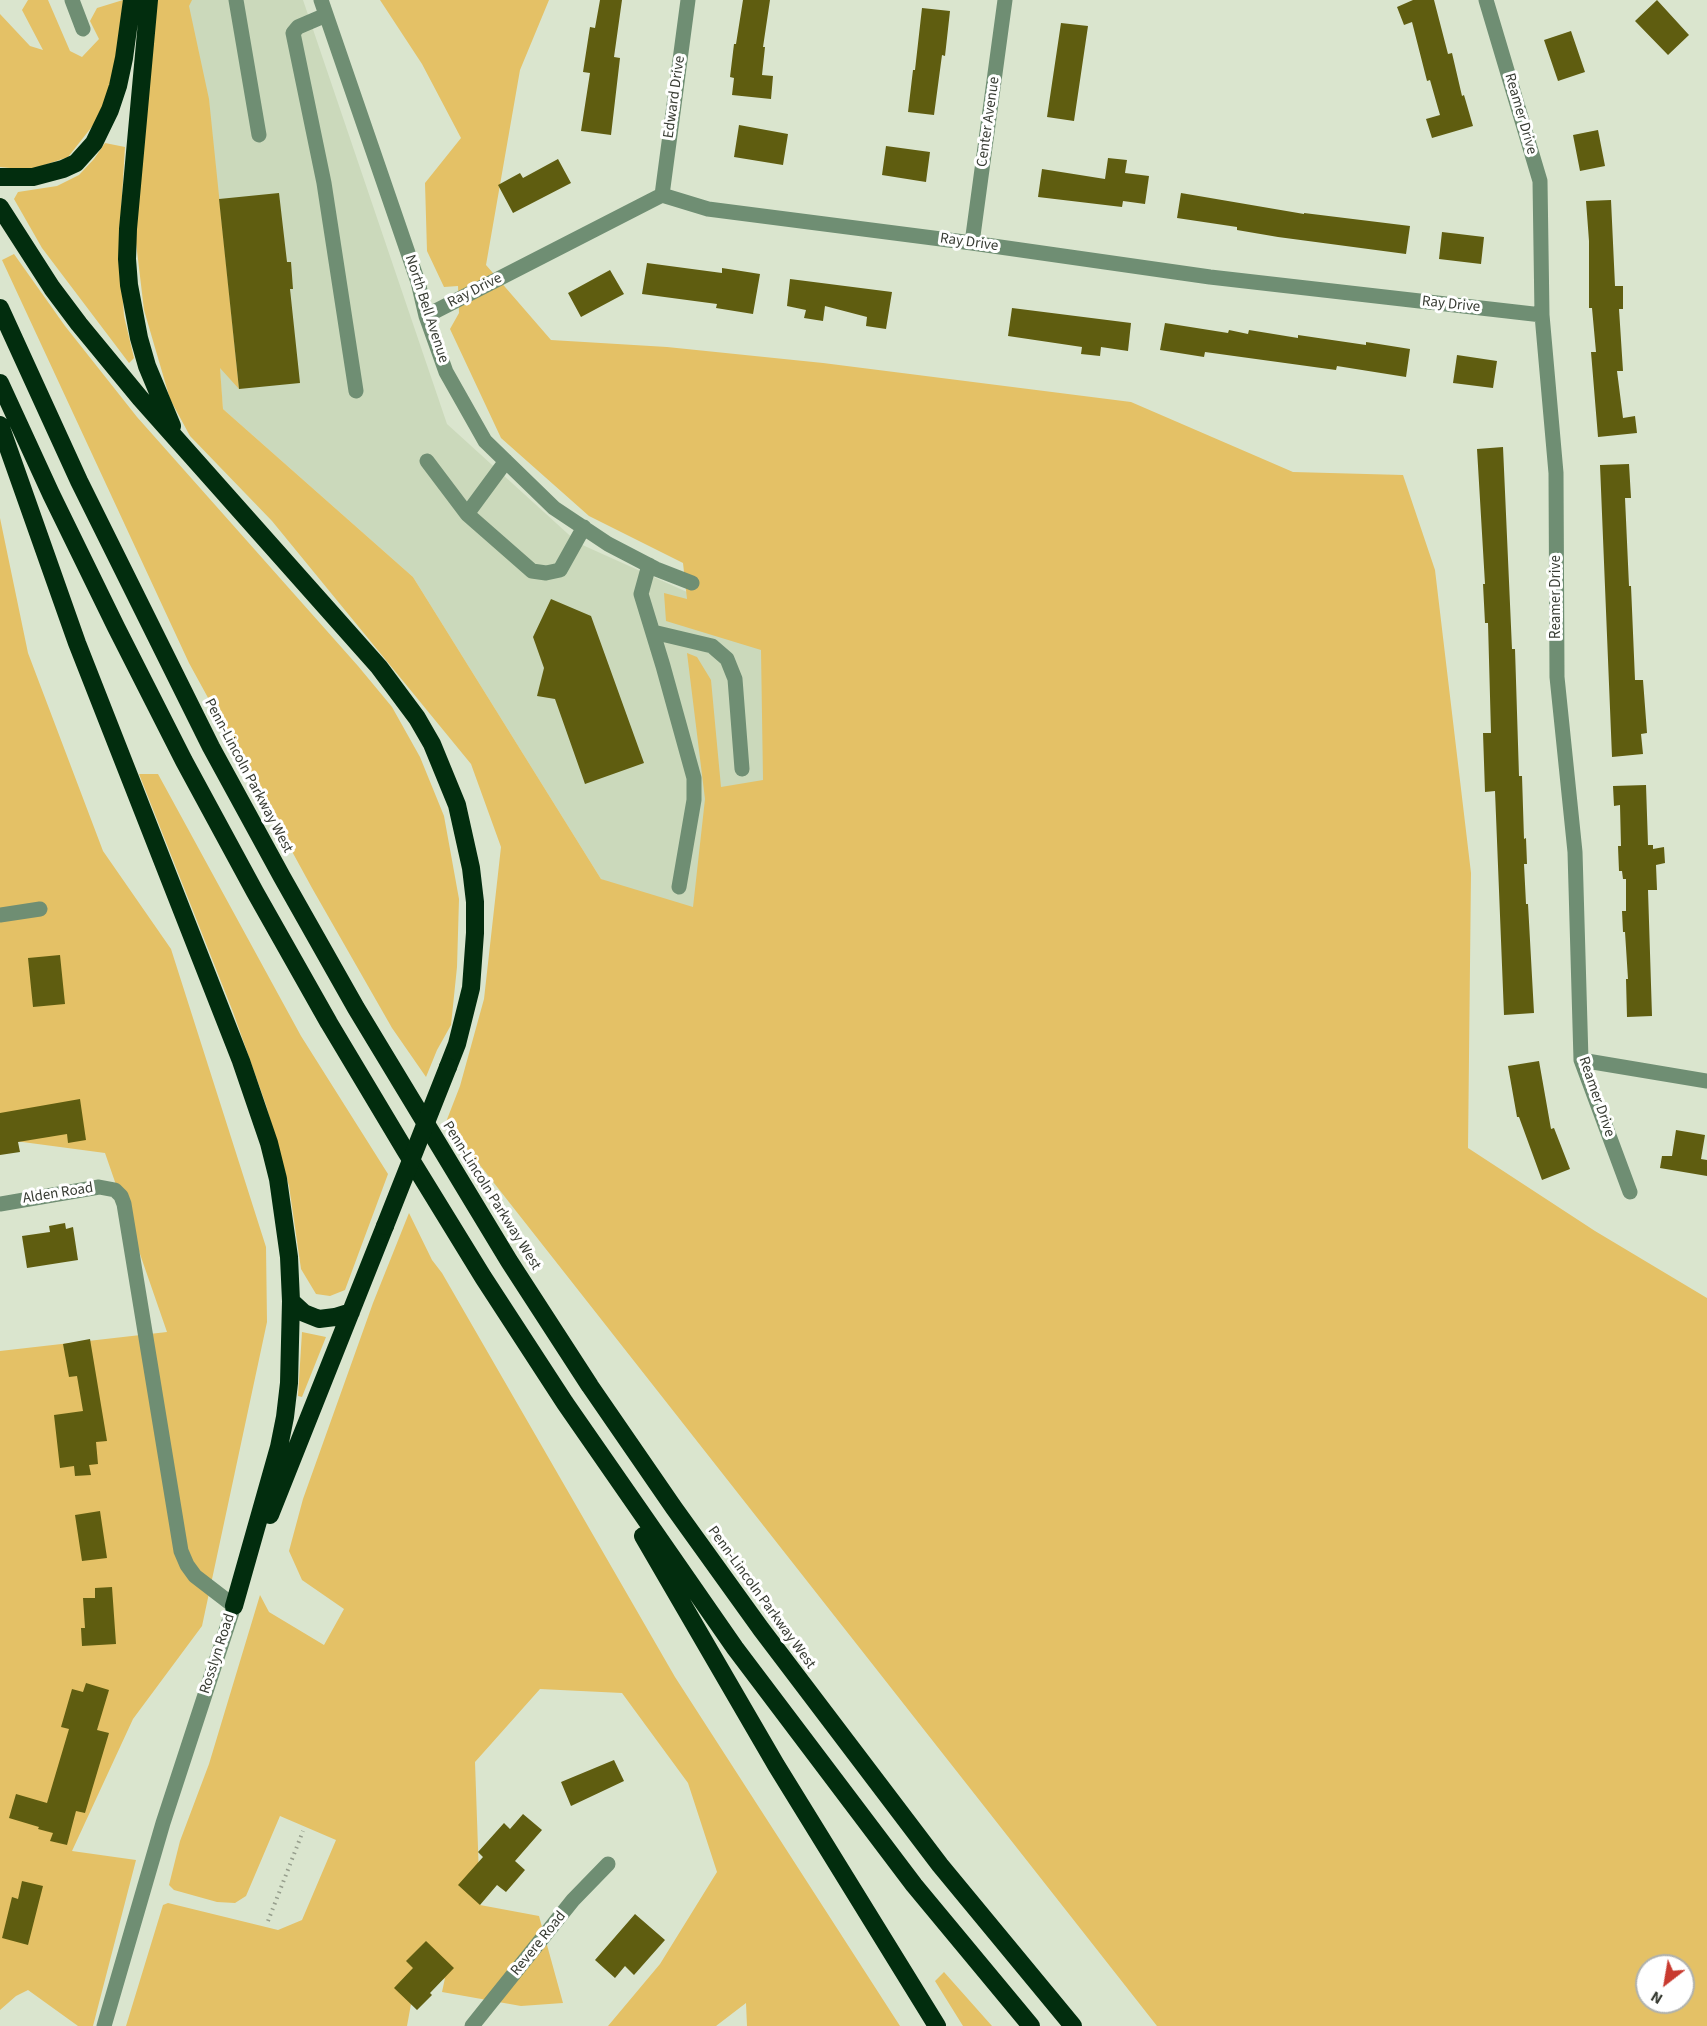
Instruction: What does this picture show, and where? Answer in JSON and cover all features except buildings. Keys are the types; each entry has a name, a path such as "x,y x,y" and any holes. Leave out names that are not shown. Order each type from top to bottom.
{"highway":[{"path":"0,177 33,177 63,169 76,163 94,143 106,120 118,86 132,0"},
{"path":"149,0 128,229 129,285 147,366 178,441"},
{"path":"0,207 52,288 79,324 178,441 379,667 417,718 446,774 465,835 471,868 475,902 471,988 457,1044 234,1606"},
{"name":"Penn-Lincoln Parkway West","path":"0,308 79,481 211,747 356,1008 509,1261 603,1404 761,1629 940,1865 1073,2026"},
{"path":"0,383 51,494 184,761 329,1023 405,1150 565,1403 776,1765 937,2026"},
{"path":"0,425 77,643 256,1101 280,1188 289,1257 291,1301 289,1383 279,1447 234,1606"},
{"path":"291,1301 304,1313 319,1319 351,1312"},
{"path":"565,1403 735,1648 810,1750 914,1885 1031,2026"}],"street":[{"path":"72,0 83,29"},
{"path":"236,0 259,135"},
{"name":"North Bell Avenue","path":"321,0 418,282 426,316 446,372 485,441 554,508 608,544 692,583"},
{"name":"Edward Drive","path":"662,195 688,0"},
{"name":"Center Avenue","path":"972,243 1005,0"},
{"name":"Reamer Drive","path":"1486,0 1539,181 1542,315 1556,473 1557,677 1575,852 1581,1060 1630,1192"},
{"path":"326,15 298,27 293,33 324,183 356,391"},
{"name":"Ray Drive","path":"426,316 662,195 708,209 1210,277 1542,315"},
{"path":"428,461 467,514 532,571 546,573 560,570 584,527"},
{"path":"467,514 506,461"},
{"path":"649,565 641,594 694,778 694,800 679,887"},
{"path":"652,632 712,646 727,659 735,679 742,769"},
{"path":"0,915 40,909"},
{"path":"1581,1060 1707,1081"},
{"name":"Alden Road","path":"0,1204 99,1187 115,1190"},
{"name":"Rosslyn Road","path":"104,2026 163,1823 234,1606 195,1576 187,1565 182,1551 124,1204 115,1190"},
{"name":"Revere Road","path":"472,2026 573,1900 608,1864"}],"path":[{"path":"268,1921 303,1831"}],"shaded area":[{"path":"28,0 48,0 70,51 82,57 99,39 90,21 97,8 123,0 121,35 130,72 102,114 68,157 30,170 0,167 0,14 30,46 43,50 22,10"},
{"path":"155,0 192,0 189,6 209,99 239,389 220,368 223,409 413,577 601,879 693,907 705,799 687,653 697,657 711,680 721,787 763,780 761,650 666,621 664,593 687,599 683,563 589,516 501,438 450,329 459,313 458,286 444,287 427,251 425,183 461,138 422,64 380,0 549,0 520,70 486,265 551,340 667,347 823,363 1131,402 1293,472 1403,475 1435,570 1471,873 1468,1148 1595,1231 1707,1298 1707,2026 1157,2026 446,1122 460,1086 484,999 501,847 471,764 272,521 190,436 170,399 144,310 135,234"},
{"path":"188,0 303,0 447,424 578,543 727,610 802,648 796,965 601,879 413,577 223,409"},
{"path":"105,143 125,147 119,245 124,316 134,358 129,363 42,248 14,199 18,192 57,186 79,175"},
{"path":"14,254 65,326 137,417 392,707 420,757 444,816 459,899 457,967 451,1025 426,1077 392,1028 312,888 189,663 2,260"},
{"path":"0,518 28,653 103,851 171,949 266,1247 267,1322 202,1626 133,1719 72,1851 136,1860 93,2026 78,2026 28,1990 16,1996 0,2010 0,1351 167,1332 105,1153 0,1139"},
{"path":"139,774 158,774 301,1036 388,1174 345,1290 330,1296 316,1294 301,1269 289,1186 266,1105 233,1012"},
{"path":"409,1213 432,1260 442,1273 675,1677 900,2026 747,2026 746,2003 716,2026 608,2026 660,1964 717,1872 688,1783 622,1693 540,1689 475,1762 480,1905 539,1916 563,2003 521,2006 442,1992 445,1978 411,2004 407,2026 126,2026 163,1905 168,1903 278,1930 302,1920 336,1840 280,1816 246,1896 235,1903 217,1902 174,1890 169,1885 180,1841 209,1764 260,1595 269,1612 324,1645 344,1609 302,1580 289,1551 303,1499 373,1303"},
{"path":"302,1332 326,1337 302,1397 298,1396"},
{"path":"944,1972 992,2026 963,2026 935,1981"}]}
